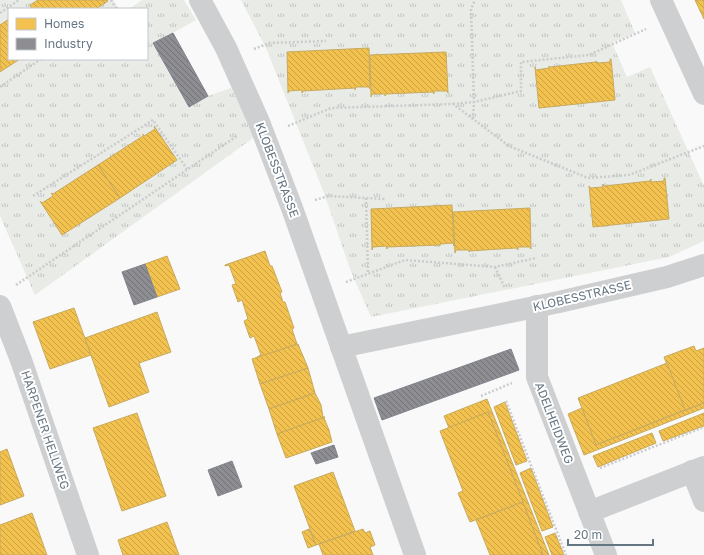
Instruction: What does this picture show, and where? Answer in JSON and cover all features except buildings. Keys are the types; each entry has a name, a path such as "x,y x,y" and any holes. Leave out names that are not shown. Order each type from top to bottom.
{"street":[{"name":"KLOBESSTRASSE","path":"200,0 232,59 292,208 415,555"},
{"path":"665,10 704,94"},
{"name":"KLOBESSTRASSE","path":"341,347 667,277 704,265"},
{"name":"HARPENER HELLWEG","path":"0,306 21,360 88,555"},
{"name":"ADELHEIDWEG","path":"536,306 537,378 606,555"},
{"path":"589,512 698,469 704,501"}],"path":[{"path":"0,13 19,0"},
{"path":"473,119 474,102 471,9 475,0"},
{"path":"16,286 187,169 261,129 331,108 453,104 474,102 521,91 521,62 588,55 665,10"},
{"path":"232,59 269,43 326,41"},
{"path":"0,87 40,60"},
{"path":"453,104 509,146 588,178 629,175 704,146"},
{"path":"33,196 153,120 187,169"},
{"path":"292,208 328,196 385,199"},
{"path":"366,198 368,273"},
{"path":"321,292 405,260 494,267 536,258"},
{"path":"481,396 537,373"},
{"path":"506,401 566,555"},
{"path":"576,478 704,427"}],"green space":[{"path":"0,0 113,0 118,8 8,8 8,60 148,60 148,8 130,8 142,0 184,0 196,20 153,44 188,107 208,96 231,88 256,136 35,295 0,216"},
{"path":"241,0 621,0 635,33 612,43 627,77 650,67 704,186 704,241 669,257 371,317 350,269 324,193 266,48"}]}
